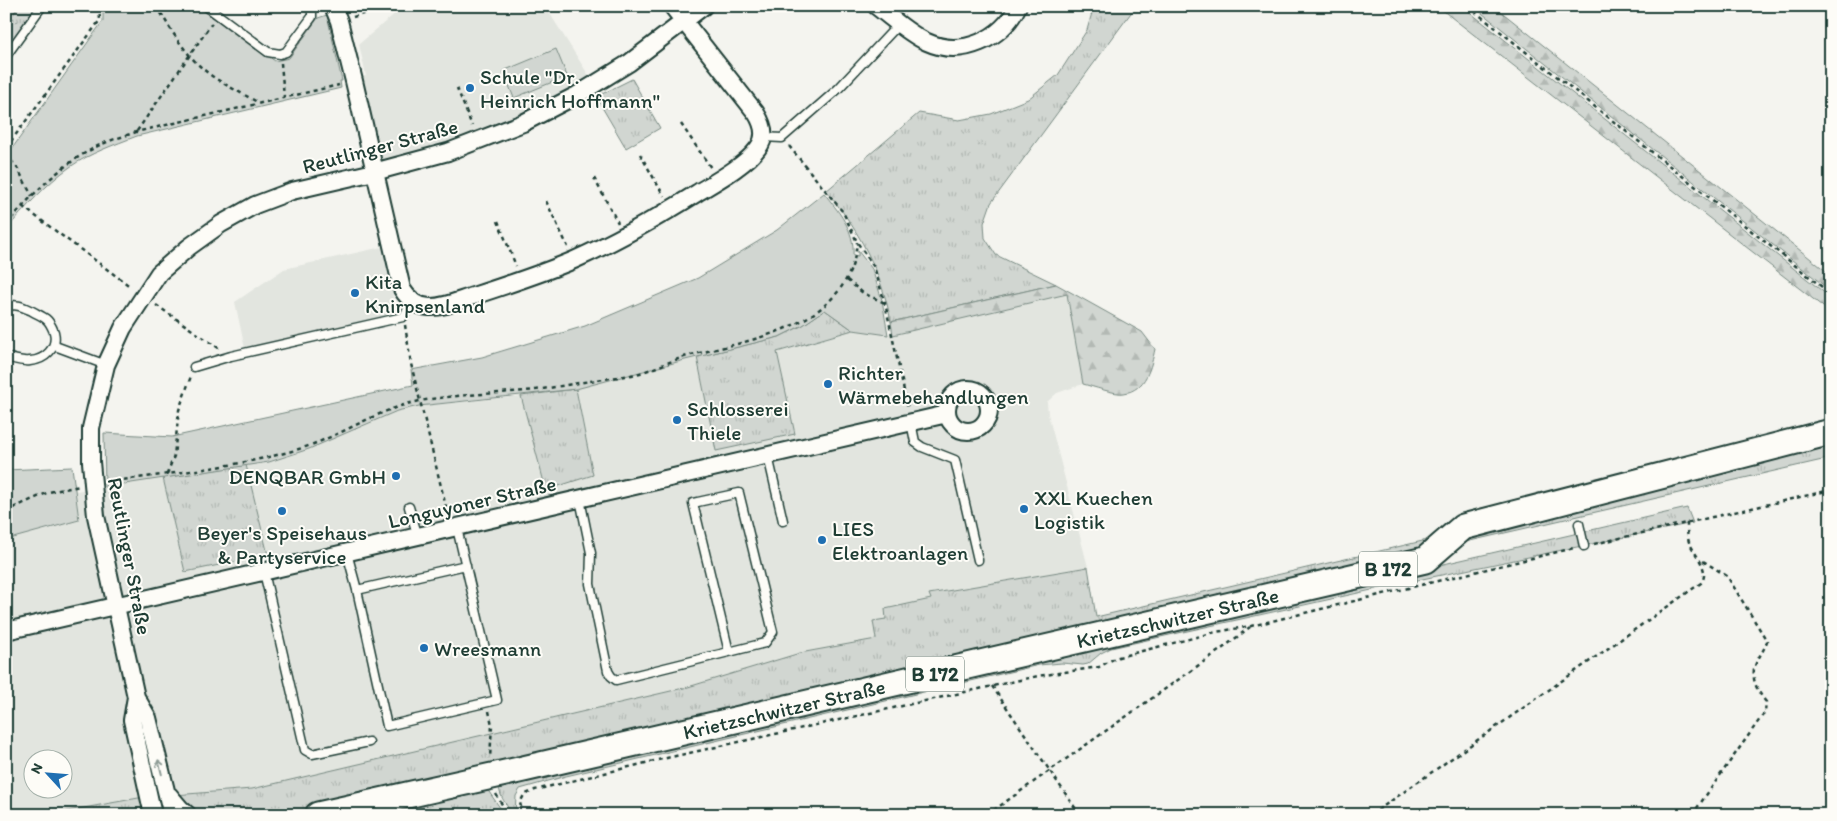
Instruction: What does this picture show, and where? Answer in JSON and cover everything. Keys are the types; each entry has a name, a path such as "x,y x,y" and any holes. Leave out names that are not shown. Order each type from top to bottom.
{"main road":[{"name":"Krietzschwitzer Straße","path":"318,815 1425,560 1463,528 1831,432"}],"street":[{"path":"336,13 354,81 402,290 406,297 421,306 436,306 522,280 574,260 624,236 719,180 752,155 758,148 763,137 762,124 756,113 672,6"},
{"name":"Reutlinger Straße","path":"172,815 148,718 136,697 96,516 92,484 91,428 106,365 123,328 143,297 160,273 189,247 221,224 255,205 292,191 448,152 523,123 629,63 704,6"},
{"path":"876,6 914,34 932,44 952,48 965,47 992,36 1006,25 1018,6"},
{"name":"Longuyoner Straße","path":"6,631 947,414"},
{"name":"Reutlinger Straße","path":"136,697 132,720 153,815"},
{"name":"Reutlinger Straße","path":"165,790 188,815"}],"lane":[{"path":"6,56 42,6"},
{"path":"206,6 268,52 280,54 286,52 312,17 312,10 307,6"},
{"path":"763,137 782,138 838,88 900,24"},
{"path":"194,367 231,356 403,316 413,302"},
{"path":"6,307 15,304 22,306 46,319 52,325 55,335 54,346 48,354 31,361 6,357"},
{"path":"54,346 106,365"},
{"path":"911,422 915,442 922,447 955,460 978,560"},
{"path":"768,456 783,521"},
{"path":"580,499 591,553 590,584 608,671 616,680 765,643 773,632 739,493 693,503 728,652"},
{"path":"409,507 418,537"},
{"path":"1579,524 1584,546"},
{"path":"347,553 387,726 496,700 466,565 454,528"},
{"path":"357,590 466,565"},
{"path":"264,572 305,750 312,754 369,742"}],"path":[{"path":"6,148 100,20 99,6"},
{"path":"158,6 173,34 190,56 218,80 260,103"},
{"path":"336,13 376,10 382,6"},
{"path":"1468,6 1831,294"},
{"path":"136,132 218,15"},
{"path":"280,54 284,98"},
{"path":"6,225 46,182 84,154 106,142 136,132 354,81"},
{"path":"457,88 478,141"},
{"path":"681,124 719,180"},
{"path":"782,138 843,212 857,242 874,268 885,303 911,422"},
{"path":"6,154 18,169 32,196"},
{"path":"640,154 671,209"},
{"path":"594,178 624,236"},
{"path":"546,201 574,260"},
{"path":"22,206 143,297 231,356"},
{"path":"498,221 522,280"},
{"path":"6,512 49,492 266,458 304,447 395,408 421,401 536,390 639,373 675,359 776,334 800,323 825,306 847,280 856,255 857,242"},
{"path":"847,280 864,293 885,303"},
{"path":"403,316 411,364 454,528"},
{"path":"167,474 174,456 179,410 194,367"},
{"path":"523,815 520,802 524,794 535,790 662,759 992,686 1038,676 1099,667 1115,658 1216,632 1251,626 1584,546 1831,490"},
{"path":"1372,815 1701,583 1704,579 1704,572 1700,559 1690,543 1687,522"},
{"path":"1692,815 1765,712 1766,702 1758,692 1753,679 1755,667 1767,641 1762,630 1728,576 1700,559"},
{"path":"987,815 1251,626"},
{"path":"992,686 1080,815"},
{"path":"487,702 492,726 489,777 498,800 508,815"}],"shaded area":[{"name":"Schule \"Dr. Heinrich Hoffmann\"","path":"404,6 545,6 591,79 524,115 442,147 386,162 382,160 362,77 366,76 359,44"},
{"path":"382,247 397,315 245,349 235,302 284,269"},
{"path":"1067,294 1083,384 1057,393 1047,402 1048,414 1088,567 929,594 931,598 886,619 876,639 800,653 688,687 418,751 252,789 149,796 45,815 6,815 6,540 79,520 76,491 163,478 185,572 267,555 246,465 269,462 309,449 397,411 419,406 521,396 546,489 593,474 576,389 697,357 716,451 777,352 853,330 893,335"}],"green space":[{"path":"19,6 39,6 6,50 6,24"},
{"path":"103,6 197,6 275,61 289,58 318,18 327,15 342,81 340,81 341,88 137,136 102,150 78,162 61,174 36,197 6,230 6,157 103,21"},
{"path":"1094,6 1136,6 991,203 984,223 985,238 996,255 1056,284 891,322 882,286 867,252 838,205 826,191 919,113 959,120 991,114 1028,99 1058,75 1087,30"},
{"path":"1437,6 1462,6 1831,298 1831,313"},
{"path":"1473,6 1494,6 1831,275 1831,291"},
{"path":"556,49 567,76 514,98 503,71"},
{"path":"632,79 660,128 626,148 596,97"},
{"path":"824,193 840,214 848,229 853,246 853,255 858,256 858,251 872,269 882,300 888,335 853,330 825,310 803,325 779,337 576,389 419,406 397,411 309,449 269,462 105,487 104,433 172,437 413,385 411,370 482,357 585,326 698,278 777,230"},
{"path":"1056,284 1142,332 1155,349 1146,377 1138,387 1121,393 1110,392 1083,384 1067,294 893,335 891,322"},
{"path":"825,310 853,330 777,352 795,434 716,451 697,357 779,337 803,325"},
{"path":"576,389 593,475 546,490 521,396"},
{"path":"1831,446 1831,458 295,811 244,815 204,815 193,810 174,795 252,789 688,687 800,653 876,639 873,621 886,619 885,609 931,599 929,594 1088,567 1096,617"},
{"path":"246,465 268,555 185,572 163,478"},
{"path":"72,467 79,520 6,540 6,470"},
{"path":"1687,508 1693,523 1403,583 1111,648 1101,653 1088,664 1062,663 1039,665 566,776 520,789 516,796 515,815 513,815 505,803 500,790 501,781"},
{"path":"487,789 505,815 362,815"},
{"path":"144,797 146,815 45,815"}],"place":[{"name":"Schule \"Dr. Heinrich Hoffmann\"","path":"470,88"},
{"name":"Kita Knirpsenland","path":"355,293"},
{"name":"Richter Wärmebehandlungen","path":"828,384"},
{"name":"Schlosserei Thiele","path":"677,420"},
{"name":"DENQBAR GmbH","path":"396,476"},
{"name":"XXL Kuechen Logistik","path":"1024,509"},
{"name":"Beyer's Speisehaus & Partyservice","path":"282,511"},
{"name":"LIES Elektroanlagen","path":"822,540"},
{"name":"Wreesmann","path":"424,648"}]}
